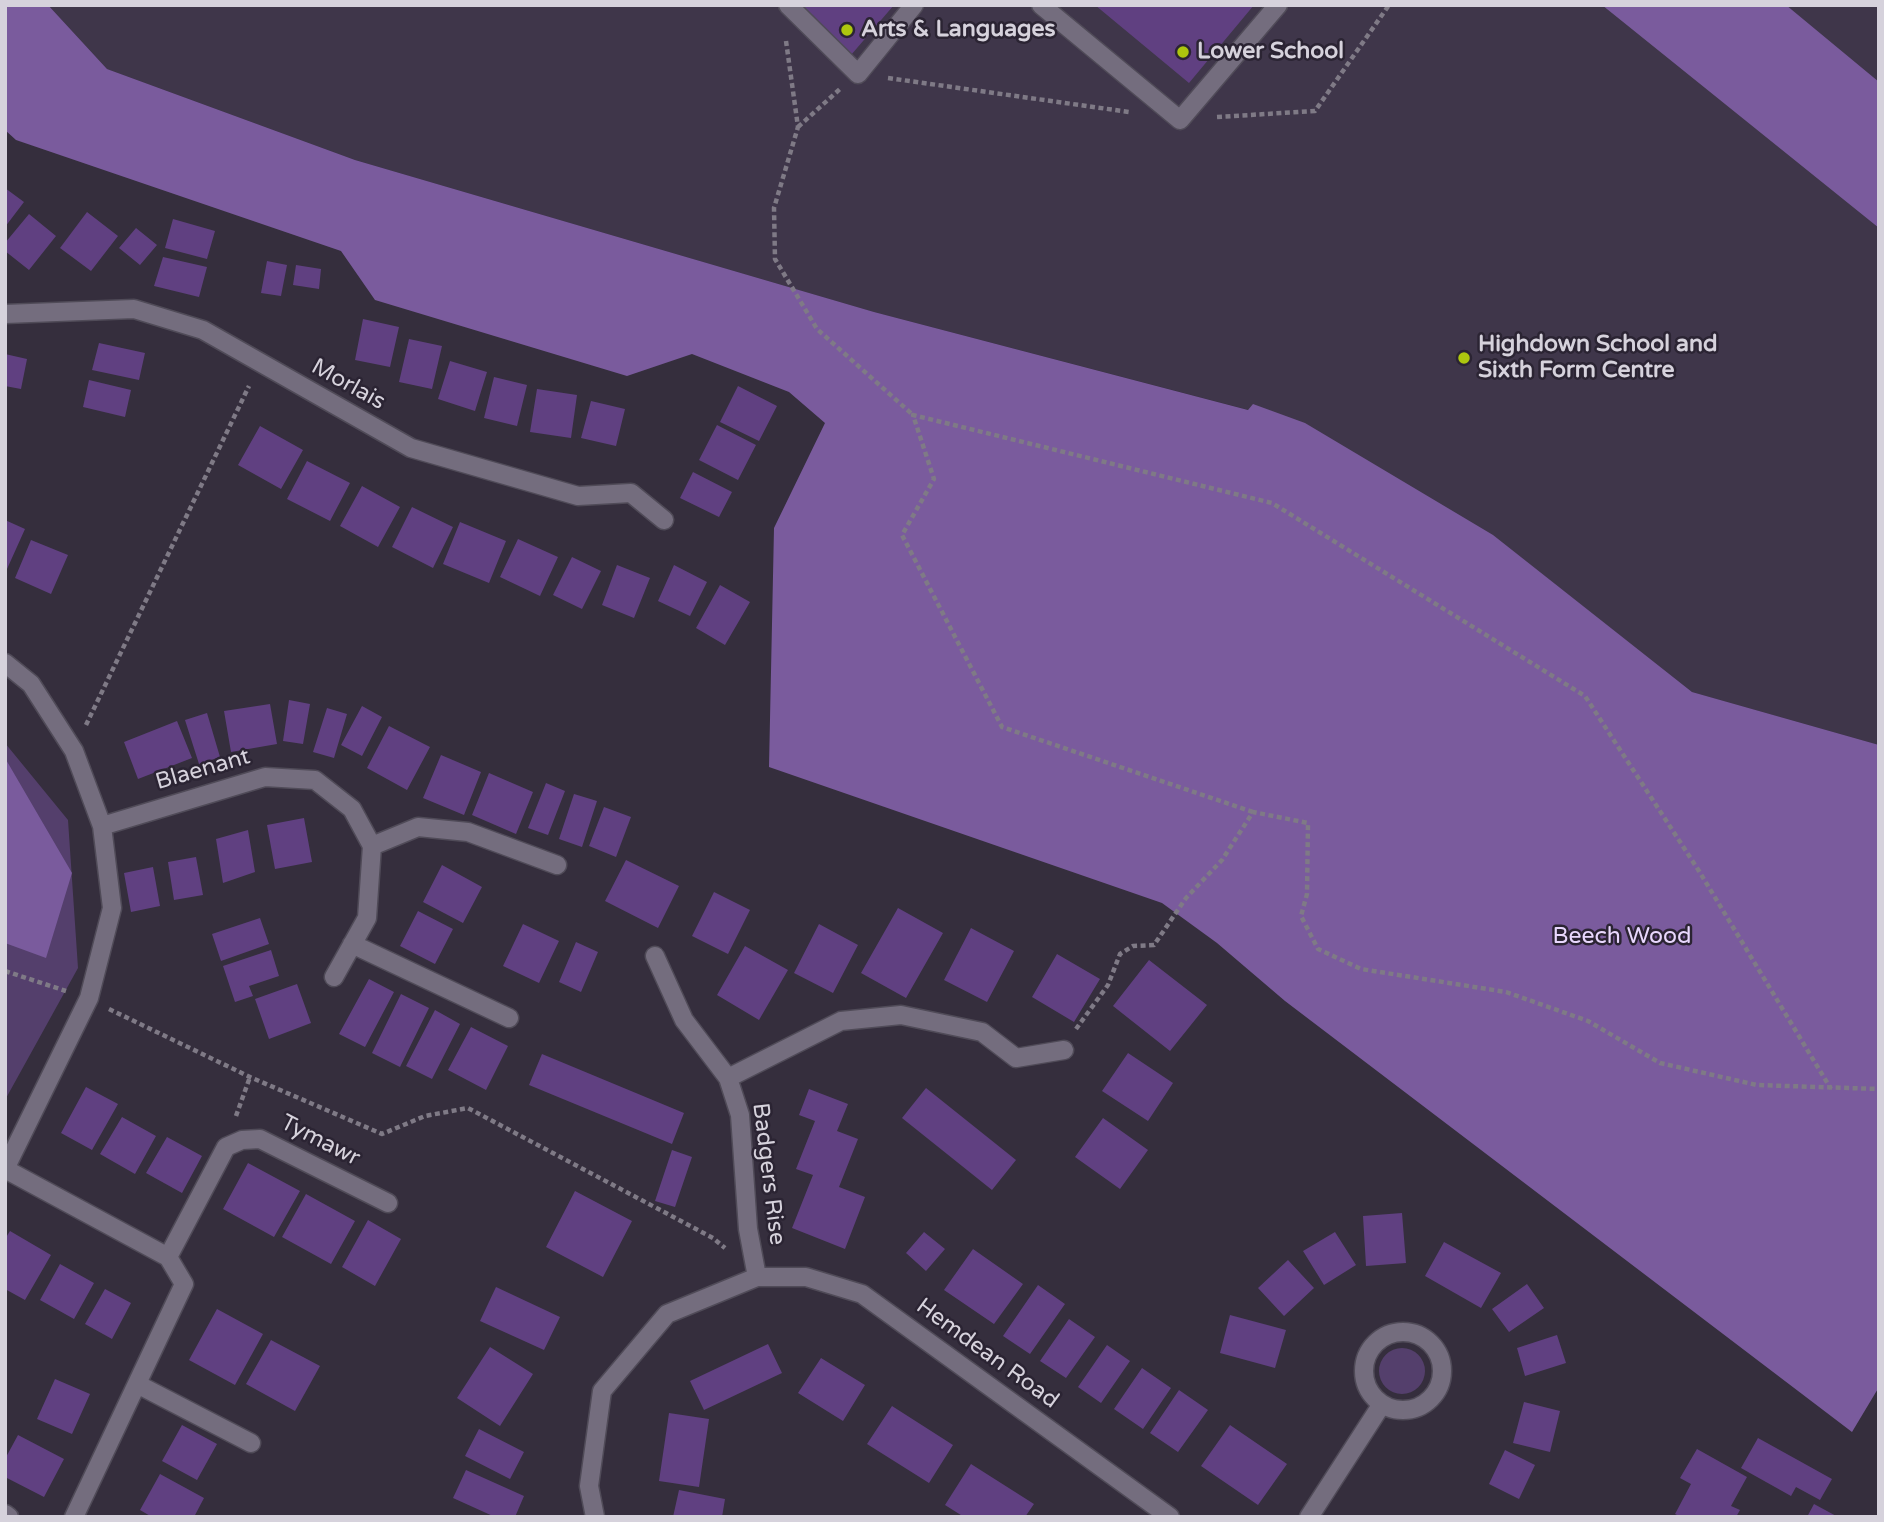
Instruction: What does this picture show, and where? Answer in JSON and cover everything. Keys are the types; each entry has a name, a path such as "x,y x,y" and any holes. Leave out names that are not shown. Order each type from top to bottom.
{"street":[{"path":"788,5 858,74 914,5"},
{"path":"1041,5 1181,120 1278,5"},
{"name":"Morlais","path":"5,314 134,309 203,330 411,449 578,496 631,493 664,520"},
{"path":"5,663 31,684 74,751 102,826 112,908 88,999 5,1169 168,1257 184,1284 74,1517"},
{"name":"Blaenant","path":"102,826 265,777 315,780 352,809 372,846"},
{"path":"334,977 367,918 372,846 418,827 468,832 557,865"},
{"path":"352,944 509,1018"},
{"name":"Badgers Rise","path":"655,956 684,1020 728,1078 740,1115 748,1229 757,1277"},
{"name":"Badgers Rise","path":"728,1078 841,1021 901,1014 982,1032 1016,1058 1064,1050"},
{"name":"Tymawr","path":"168,1257 226,1147 242,1140 260,1139 388,1203"},
{"path":"594,1517 589,1486 602,1391 667,1314 757,1277"},
{"name":"Hemdean Road","path":"757,1277 806,1277 862,1294 1170,1517"},
{"path":"1391,1334 1416,1334 1427,1340 1441,1362 1442,1375 1431,1398 1407,1410 1381,1404 1366,1385 1364,1372 1371,1348 1391,1334"},
{"path":"137,1384 251,1443"},
{"path":"1309,1517 1381,1404"}],"path":[{"path":"798,127 858,74 1181,120 1315,111 1389,5"},
{"path":"783,30 798,127 775,208 775,259 817,329 913,415 1272,503 1586,696 1699,871 1831,1089"},
{"path":"74,751 260,363"},
{"path":"913,415 934,479 902,536 1002,727 1253,812 1308,823 1307,894 1301,916 1318,949 1361,969 1506,992 1588,1021 1660,1063 1757,1085 1879,1089"},
{"path":"1083,1017 1108,985 1119,954 1133,946 1154,946 1186,898 1222,860 1253,812"},
{"path":"5,971 88,999 250,1077 382,1134 425,1116 468,1108 713,1238 757,1277"}],"shaded area":[{"name":"Highdown School and Sixth Form Centre","path":"48,5 1879,5 1879,745 1692,692 1493,536 1249,410 874,312 355,160 107,69"},
{"path":"5,743 68,820 78,968 5,1100"},
{"path":"1402,1348 1418,1355 1425,1371 1418,1387 1402,1394 1386,1387 1379,1371 1386,1355"}],"green space":[{"name":"Beech Wood","path":"5,5 48,5 107,69 355,160 874,312 1248,410 1253,404 1305,423 1493,535 1692,692 1879,745 1879,1387 1852,1432 1285,1001 1217,943 1162,903 769,767 774,528 825,423 789,392 692,354 627,376 375,300 341,251 16,140 5,130"},
{"path":"1602,5 1786,5 1879,82 1879,228"},
{"path":"5,758 72,873 46,958 5,943"}],"building":[{"name":"Arts & Languages","path":"792,5 894,5 851,55"},
{"name":"Lower School","path":"1095,5 1254,5 1189,83"},
{"path":"5,188 24,202 5,227"},
{"path":"87,212 118,236 91,271 60,248"},
{"path":"29,214 56,236 29,270 5,251 5,243"},
{"path":"173,219 215,231 207,259 165,248"},
{"path":"136,228 157,245 140,265 119,248"},
{"path":"163,257 207,267 199,297 154,286"},
{"path":"267,261 287,265 281,296 261,293"},
{"path":"296,265 321,269 319,289 293,285"},
{"path":"363,319 399,327 390,367 355,360"},
{"path":"409,339 442,346 432,389 399,382"},
{"path":"99,343 145,353 139,380 92,370"},
{"path":"5,354 27,359 21,389 5,386"},
{"path":"450,361 487,372 475,411 438,399"},
{"path":"494,377 527,385 517,426 484,418"},
{"path":"89,380 131,390 125,417 83,407"},
{"path":"738,386 777,406 759,441 720,422"},
{"path":"537,389 577,395 571,438 530,432"},
{"path":"591,401 625,409 616,446 581,438"},
{"path":"717,425 756,445 738,480 699,460"},
{"path":"260,426 303,450 281,489 238,465"},
{"path":"307,461 350,483 330,521 287,499"},
{"path":"693,472 732,492 719,517 680,498"},
{"path":"362,486 400,507 378,547 340,526"},
{"path":"412,507 453,527 433,568 392,547"},
{"path":"5,520 25,529 7,569 5,568"},
{"path":"460,522 506,541 489,583 443,564"},
{"path":"518,539 558,557 540,596 500,577"},
{"path":"31,540 68,555 51,594 15,578"},
{"path":"572,557 601,571 582,609 553,595"},
{"path":"617,565 650,578 634,618 602,605"},
{"path":"674,565 707,582 690,616 658,601"},
{"path":"720,585 750,602 725,645 696,628"},
{"path":"289,700 310,704 303,744 283,741"},
{"path":"270,704 277,744 231,752 224,711"},
{"path":"362,706 382,717 362,756 341,745"},
{"path":"327,708 347,714 334,758 313,752"},
{"path":"207,713 220,757 199,764 185,720"},
{"path":"177,721 192,758 138,779 124,742"},
{"path":"389,726 430,747 407,790 367,768"},
{"path":"441,755 481,772 464,815 423,798"},
{"path":"489,773 533,792 516,834 472,815"},
{"path":"546,783 565,791 548,835 528,828"},
{"path":"574,794 597,801 582,847 559,839"},
{"path":"604,807 631,817 616,857 589,846"},
{"path":"304,818 312,862 275,869 267,825"},
{"path":"248,830 255,872 223,883 216,839"},
{"path":"196,857 203,895 174,900 168,862"},
{"path":"626,860 679,886 658,928 605,901"},
{"path":"442,865 482,887 463,923 423,902"},
{"path":"153,867 160,906 131,912 124,873"},
{"path":"714,892 750,910 728,954 692,936"},
{"path":"898,908 943,933 906,998 861,973"},
{"path":"418,911 453,929 435,964 400,946"},
{"path":"260,918 269,944 221,961 212,934"},
{"path":"523,924 559,941 539,983 503,966"},
{"path":"819,924 858,945 833,993 794,973"},
{"path":"971,928 1014,951 987,1002 944,980"},
{"path":"576,942 598,952 581,992 559,982"},
{"path":"745,946 788,970 759,1020 717,995"},
{"path":"271,950 279,976 249,986 253,996 235,1002 223,966"},
{"path":"1057,954 1100,979 1074,1022 1032,997"},
{"path":"1149,960 1207,1005 1170,1051 1113,1006"},
{"path":"369,979 394,992 365,1047 339,1034"},
{"path":"297,984 311,1023 269,1039 255,999"},
{"path":"401,994 429,1008 400,1067 372,1053"},
{"path":"435,1010 460,1024 432,1079 406,1066"},
{"path":"471,1027 508,1046 486,1090 448,1070"},
{"path":"1128,1053 1173,1083 1148,1121 1102,1091"},
{"path":"542,1054 684,1113 672,1144 529,1085"},
{"path":"86,1087 118,1104 92,1150 61,1133"},
{"path":"926,1088 1016,1160 992,1190 902,1118"},
{"path":"809,1089 848,1104 837,1131 858,1139 839,1187 865,1197 845,1249 792,1228 813,1175 796,1169 815,1121 799,1115"},
{"path":"122,1117 156,1136 135,1174 100,1154"},
{"path":"1103,1118 1148,1150 1120,1189 1075,1157"},
{"path":"167,1137 202,1156 182,1193 146,1173"},
{"path":"672,1150 692,1157 675,1207 655,1201"},
{"path":"248,1163 300,1191 274,1237 223,1209"},
{"path":"575,1191 632,1221 603,1277 546,1247"},
{"path":"306,1194 355,1221 331,1264 282,1237"},
{"path":"1402,1213 1406,1263 1366,1266 1363,1216"},
{"path":"368,1220 401,1239 375,1286 342,1267"},
{"path":"10,1231 51,1255 25,1300 5,1289 5,1239"},
{"path":"924,1232 945,1249 926,1271 906,1253"},
{"path":"1335,1232 1356,1265 1324,1285 1303,1251"},
{"path":"1444,1242 1501,1273 1481,1308 1425,1276"},
{"path":"973,1249 1023,1284 994,1324 944,1290"},
{"path":"1288,1260 1314,1288 1284,1316 1258,1288"},
{"path":"60,1264 94,1283 74,1319 40,1300"},
{"path":"1527,1284 1544,1308 1509,1332 1492,1309"},
{"path":"1038,1285 1065,1304 1030,1354 1003,1336"},
{"path":"496,1287 560,1317 544,1350 480,1321"},
{"path":"105,1289 131,1303 112,1339 85,1324"},
{"path":"217,1309 263,1334 235,1385 189,1360"},
{"path":"1230,1315 1286,1330 1275,1368 1220,1353"},
{"path":"1069,1319 1095,1337 1066,1378 1040,1361"},
{"path":"1557,1335 1566,1363 1525,1376 1517,1348"},
{"path":"271,1340 320,1366 295,1411 246,1384"},
{"path":"768,1344 782,1373 704,1410 690,1381"},
{"path":"1107,1345 1130,1361 1101,1403 1078,1387"},
{"path":"490,1347 533,1374 500,1426 457,1398"},
{"path":"821,1358 865,1385 843,1421 798,1393"},
{"path":"1142,1368 1171,1388 1143,1429 1114,1409"},
{"path":"55,1379 90,1394 72,1434 37,1419"},
{"path":"1179,1390 1208,1410 1178,1452 1150,1433"},
{"path":"1524,1402 1560,1411 1550,1452 1513,1443"},
{"path":"892,1406 953,1445 929,1483 867,1444"},
{"path":"669,1413 709,1419 699,1487 659,1481"},
{"path":"182,1425 217,1444 197,1480 162,1461"},
{"path":"1230,1425 1287,1464 1258,1505 1201,1466"},
{"path":"479,1429 524,1452 510,1479 465,1456"},
{"path":"18,1435 64,1459 44,1497 5,1477 5,1459"},
{"path":"1758,1438 1832,1479 1820,1500 1796,1487 1791,1496 1741,1468"},
{"path":"1697,1449 1747,1477 1731,1506 1740,1510 1736,1517 1681,1517 1675,1514 1691,1484 1680,1478"},
{"path":"1505,1450 1535,1465 1519,1499 1489,1484"},
{"path":"971,1464 1034,1504 1025,1517 964,1517 945,1505"},
{"path":"466,1470 524,1496 515,1517 495,1517 453,1498"},
{"path":"160,1474 204,1498 194,1517 152,1517 140,1510"},
{"path":"679,1490 725,1499 722,1517 673,1517"},
{"path":"1814,1504 1838,1517 1807,1517"}],"place":[{"name":"Arts & Languages","path":"847,30"},
{"name":"Lower School","path":"1183,52"},
{"name":"Highdown School and Sixth Form Centre","path":"1464,358"}]}
